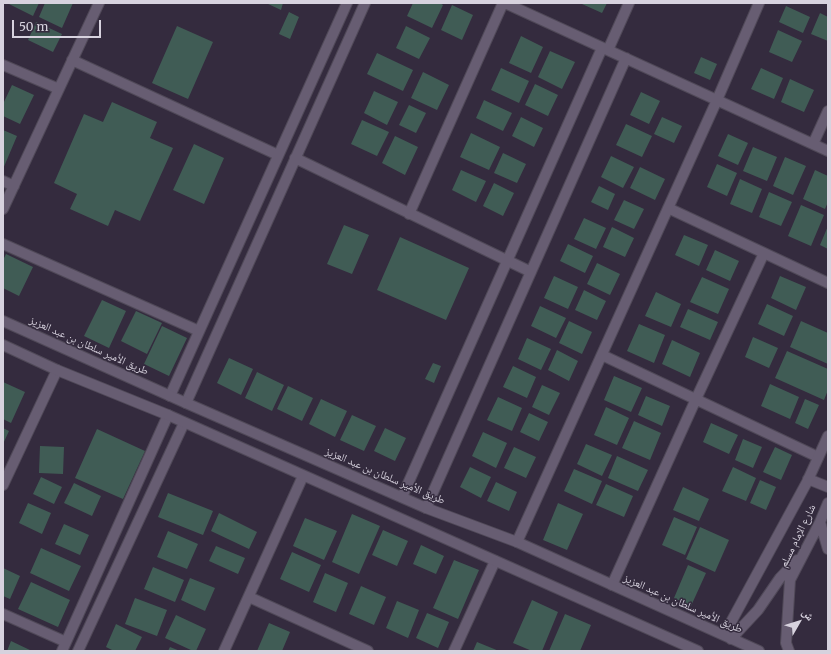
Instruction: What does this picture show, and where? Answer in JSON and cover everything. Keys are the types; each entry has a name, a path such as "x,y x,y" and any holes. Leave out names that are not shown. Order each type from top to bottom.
{"street":[{"path":"3,209 99,3"},
{"path":"170,396 347,3"},
{"path":"186,403 365,3"},
{"path":"409,214 504,3 828,151"},
{"path":"402,497 507,262 605,49 629,3"},
{"path":"518,542 717,100 754,5"},
{"path":"426,508 626,58"},
{"path":"72,60 278,155"},
{"path":"3,65 59,89"},
{"path":"813,144 828,112"},
{"path":"295,158 507,262 531,272"},
{"path":"3,181 14,186"},
{"path":"668,208 828,283"},
{"path":"3,244 199,331"},
{"path":"612,585 764,253"},
{"name":"طريق الأمير سلطان بن عبد العزيز","path":"3,321 426,508 518,542 759,651"},
{"path":"3,345 57,370 168,415 692,650"},
{"path":"602,355 818,457"},
{"path":"3,485 57,370"},
{"path":"3,614 64,647 168,415"},
{"path":"78,651 184,423"},
{"path":"728,637 808,479 828,436"},
{"path":"224,651 303,476"},
{"path":"808,479 828,487"},
{"name":"شارع الإمام مسلم","path":"789,651 786,642 790,580 820,522 828,503"},
{"path":"820,522 828,549"},
{"path":"728,637 758,610 780,578 804,553"},
{"path":"454,651 495,561"},
{"path":"249,596 368,651"}],"building":[{"path":"39,3 33,16 9,4"},
{"path":"45,3 73,3 62,28 39,17"},
{"path":"266,3 283,3 281,10"},
{"path":"413,3 440,3 443,5 432,28 407,16"},
{"path":"607,3 602,13 582,4"},
{"path":"452,5 473,15 462,40 441,30"},
{"path":"786,6 810,17 803,33 779,22"},
{"path":"289,12 299,17 290,39 279,34"},
{"path":"820,13 828,17 828,41 811,34"},
{"path":"36,22 62,34 53,52 28,40"},
{"path":"177,26 213,42 188,99 152,83"},
{"path":"406,26 430,38 419,59 396,48"},
{"path":"778,30 802,41 792,62 769,52"},
{"path":"521,36 543,47 531,73 509,63"},
{"path":"550,51 575,62 562,89 538,77"},
{"path":"377,53 413,70 403,91 367,74"},
{"path":"701,57 717,64 710,80 694,73"},
{"path":"501,68 529,81 519,103 491,90"},
{"path":"761,68 783,78 774,99 751,89"},
{"path":"423,72 449,85 437,110 411,98"},
{"path":"790,79 814,90 804,112 781,102"},
{"path":"535,84 558,95 548,116 525,105"},
{"path":"12,85 34,95 20,124 3,116 3,104"},
{"path":"374,91 398,102 387,125 364,113"},
{"path":"641,92 660,101 649,124 630,115"},
{"path":"484,100 512,113 503,131 476,118"},
{"path":"112,102 157,122 150,138 173,148 140,221 115,210 108,226 70,209 77,194 54,183 84,114 103,122"},
{"path":"409,105 426,113 416,133 399,125"},
{"path":"521,117 543,128 534,147 512,136"},
{"path":"662,117 682,126 674,143 654,134"},
{"path":"362,120 389,132 377,156 351,144"},
{"path":"626,124 652,136 642,157 616,145"},
{"path":"3,130 17,136 3,169"},
{"path":"471,133 500,147 489,170 460,157"},
{"path":"728,134 748,143 738,165 718,156"},
{"path":"395,136 418,147 405,175 382,163"},
{"path":"194,144 224,158 204,204 173,190"},
{"path":"753,147 777,157 767,181 743,171"},
{"path":"503,153 526,164 517,183 494,173"},
{"path":"611,156 634,167 623,188 601,177"},
{"path":"785,157 806,166 793,195 773,186"},
{"path":"717,164 737,173 727,196 707,187"},
{"path":"640,167 665,179 655,200 630,188"},
{"path":"461,170 486,181 476,202 452,190"},
{"path":"815,170 828,176 828,202 825,209 803,199"},
{"path":"740,179 762,189 752,213 730,204"},
{"path":"494,183 514,193 503,216 483,206"},
{"path":"599,186 615,194 608,210 591,202"},
{"path":"769,192 792,202 781,226 759,217"},
{"path":"624,200 644,209 634,229 614,220"},
{"path":"801,205 824,215 811,246 788,236"},
{"path":"584,218 606,228 596,249 574,239"},
{"path":"344,225 369,235 352,274 327,264"},
{"path":"828,226 828,249 820,245"},
{"path":"612,227 634,238 625,257 603,247"},
{"path":"684,235 708,245 699,266 675,255"},
{"path":"400,237 469,268 446,320 377,290"},
{"path":"568,244 593,256 585,273 560,261"},
{"path":"715,250 739,261 730,281 706,270"},
{"path":"6,254 33,267 19,296 3,288 3,260"},
{"path":"597,263 620,274 610,295 587,284"},
{"path":"554,276 578,287 568,309 544,298"},
{"path":"780,276 806,287 796,310 771,298"},
{"path":"702,277 729,289 718,314 690,302"},
{"path":"584,290 606,301 597,320 575,310"},
{"path":"656,292 681,304 671,327 645,316"},
{"path":"102,300 126,311 109,348 84,336"},
{"path":"767,304 793,316 784,336 758,324"},
{"path":"540,306 566,318 556,338 531,326"},
{"path":"688,309 718,322 710,340 680,327"},
{"path":"136,311 162,323 147,354 121,341"},
{"path":"569,321 592,332 582,354 559,343"},
{"path":"801,321 828,333 828,364 790,347"},
{"path":"639,324 665,335 654,363 627,351"},
{"path":"162,326 187,338 169,376 144,364"},
{"path":"753,337 778,348 769,368 745,357"},
{"path":"527,338 551,349 541,370 518,359"},
{"path":"672,340 700,353 690,377 662,364"},
{"path":"557,350 578,361 569,381 548,370"},
{"path":"787,351 828,369 828,390 824,400 775,378"},
{"path":"229,358 253,369 241,395 217,383"},
{"path":"433,363 441,366 434,383 425,379"},
{"path":"513,366 536,377 527,398 503,387"},
{"path":"257,372 284,385 272,411 245,398"},
{"path":"614,376 642,388 631,412 604,400"},
{"path":"3,382 25,392 11,423 3,419"},
{"path":"770,384 799,397 790,419 761,406"},
{"path":"542,385 560,393 549,415 532,407"},
{"path":"288,386 313,398 302,421 277,409"},
{"path":"646,396 670,406 662,426 638,415"},
{"path":"498,397 522,408 512,431 487,420"},
{"path":"321,399 347,411 335,437 309,424"},
{"path":"805,399 819,405 808,429 795,423"},
{"path":"606,407 629,418 617,445 594,435"},
{"path":"529,413 548,422 539,441 520,432"},
{"path":"352,415 376,426 364,451 340,440"},
{"path":"634,421 661,433 650,460 622,448"},
{"path":"711,423 738,435 729,454 703,442"},
{"path":"3,428 9,431 3,444"},
{"path":"385,428 406,438 395,461 374,451"},
{"path":"97,429 145,451 123,499 75,478"},
{"path":"483,432 507,443 496,468 472,456"},
{"path":"743,439 762,447 753,468 735,460"},
{"path":"586,444 612,455 602,476 577,464"},
{"path":"40,446 64,447 63,474 39,473"},
{"path":"514,447 536,457 526,478 504,468"},
{"path":"775,447 792,455 781,480 763,472"},
{"path":"617,456 648,470 638,491 608,478"},
{"path":"470,467 491,477 481,498 460,487"},
{"path":"733,467 756,478 746,501 722,491"},
{"path":"574,469 602,481 592,504 564,491"},
{"path":"41,477 62,487 54,504 33,494"},
{"path":"760,480 776,487 766,510 750,503"},
{"path":"496,482 517,492 509,511 487,501"},
{"path":"74,483 101,496 92,516 64,503"},
{"path":"606,484 633,496 624,517 596,505"},
{"path":"683,487 709,499 699,521 673,510"},
{"path":"168,493 213,511 203,535 158,517"},
{"path":"28,503 51,513 42,534 19,523"},
{"path":"558,503 583,514 567,550 543,540"},
{"path":"219,513 257,532 249,549 211,531"},
{"path":"352,514 380,526 359,574 332,562"},
{"path":"674,517 697,527 685,555 662,545"},
{"path":"305,518 337,531 324,560 293,546"},
{"path":"64,524 89,535 80,555 55,544"},
{"path":"700,527 729,540 715,572 686,559"},
{"path":"383,530 408,541 397,566 372,555"},
{"path":"168,531 198,544 187,569 157,557"},
{"path":"421,545 444,556 436,574 413,564"},
{"path":"216,546 245,558 238,574 209,561"},
{"path":"41,548 81,566 69,591 30,573"},
{"path":"292,552 321,565 309,592 280,579"},
{"path":"454,560 479,570 458,619 433,608"},
{"path":"688,565 706,573 691,606 674,598"},
{"path":"153,567 184,580 175,602 144,589"},
{"path":"3,568 20,576 10,599 3,596"},
{"path":"325,573 348,583 336,612 313,602"},
{"path":"190,578 215,588 205,611 181,600"},
{"path":"31,582 70,600 58,627 18,609"},
{"path":"361,586 386,597 374,625 349,614"},
{"path":"135,598 167,610 157,636 125,624"},
{"path":"532,600 558,612 542,651 532,651 513,643"},
{"path":"397,601 419,610 408,638 386,628"},
{"path":"427,613 449,622 438,648 416,638"},
{"path":"565,614 591,625 580,651 549,651"},
{"path":"176,615 206,629 196,651 165,638"},
{"path":"269,623 290,632 282,651 257,651"},
{"path":"116,624 142,637 135,651 114,651 106,647"},
{"path":"11,641 32,651 7,651"},
{"path":"477,642 499,651 473,651"},
{"path":"170,647 180,651 168,651"}]}
